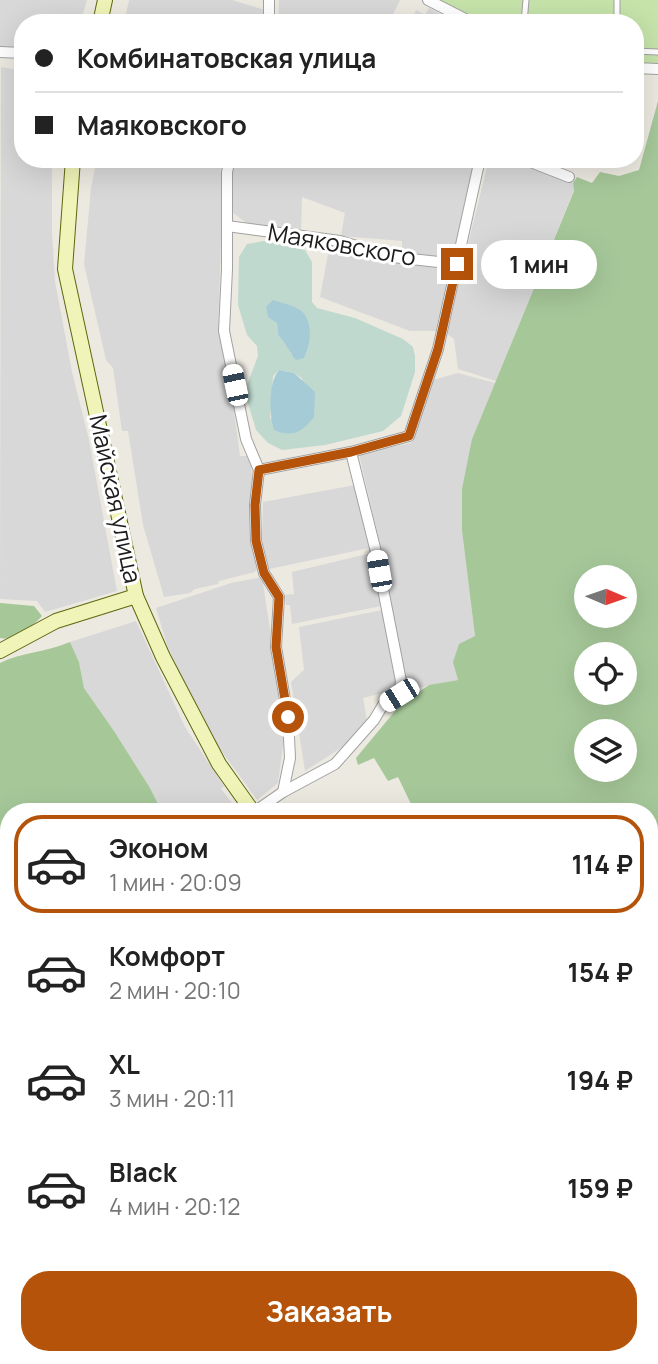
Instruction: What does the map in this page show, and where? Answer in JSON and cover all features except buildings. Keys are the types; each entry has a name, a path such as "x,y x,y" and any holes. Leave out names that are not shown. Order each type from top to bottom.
{"street":[{"path":"428,0 455,14"},
{"name":"Майская улица","path":"72,168 65,269 136,596 163,657 219,764 247,803"},
{"path":"228,168 224,331 246,439 259,470 255,505 256,541 264,573 279,597 276,647 288,717 290,758 283,792"},
{"path":"259,470 351,452 409,436 438,349 478,168"},
{"path":"546,168 569,177"},
{"name":"Маяковского","path":"227,226 340,241 393,257 457,264"},
{"path":"266,803 335,764 383,705 399,695 401,681 375,550 351,452"},
{"path":"0,650 56,621 136,596"}],"shaded area":[{"path":"0,0 87,0 83,14 14,14 14,48 0,48"},
{"path":"129,0 232,0 265,10 264,14 126,14"},
{"path":"279,0 400,0 393,14 278,14"},
{"path":"429,8 440,14 426,14"},
{"path":"1,67 14,69 14,168 52,168 55,281 72,372 89,440 117,591 45,612 37,601 0,599"},
{"path":"95,168 221,168 218,332 221,334 229,375 240,456 250,456 254,495 251,543 255,546 259,564 255,572 219,581 218,584 195,589 190,593 164,597 143,525 128,431 122,431 113,368 106,360 84,264"},
{"path":"233,168 474,168 450,259 402,253 402,241 341,236 345,213 302,197 301,231 248,224 233,213"},
{"path":"487,168 537,168 573,183 574,190 496,381 458,369 454,339 446,333"},
{"path":"330,244 395,261 445,267 450,270 436,331 410,331 320,297"},
{"path":"458,373 495,383 472,439 462,531 475,637 458,680 406,690 390,588 359,454 411,443 433,380"},
{"path":"355,485 369,548 269,569 262,540 263,502"},
{"path":"371,553 381,606 292,624 290,605 286,605 285,595 294,594 292,572"},
{"path":"262,577 283,714 284,738 278,783 257,800 210,735 191,699 167,645 156,608 231,583"},
{"path":"382,610 398,682 395,690 363,698 367,721 344,746 305,771 291,682 304,670 299,627"},
{"path":"136,621 185,727 224,786 221,789 232,803 158,803 114,731 84,688 79,662 70,642"}],"green space":[{"path":"432,0 658,0 658,66 644,66 644,14 460,14"},
{"path":"658,101 658,803 411,803 398,777 388,781 374,758 358,765 356,758 400,705 429,685 458,680 453,662 459,644 475,636 462,531 462,489 472,439 574,191 573,183 577,177 592,183 600,172 619,176 644,168 644,152"},
{"path":"264,241 305,250 312,262 312,302 317,308 355,318 403,339 413,347 415,372 401,416 383,431 325,445 282,450 268,443 256,430 248,403 247,385 258,356 257,346 247,335 238,305 239,257 247,244","holes":["287,305 299,309 307,327 309,345 304,358 291,354 278,335 277,323","279,370 294,373 303,379 270,419 273,376"]},
{"path":"0,603 34,606 42,616 17,635 0,638"},
{"path":"70,642 79,662 84,688 114,731 158,803 0,803 0,663"}],"water":[{"path":"273,300 297,308 307,319 310,339 304,358 296,360 278,335 277,323 268,317 266,307"},
{"path":"279,370 294,373 315,392 314,417 297,432 274,430 270,407 271,390"}],"route":[{"path":"288,717 276,647 279,597 264,573 256,541 255,505 259,470 351,452 409,436 438,349 457,264"}]}
